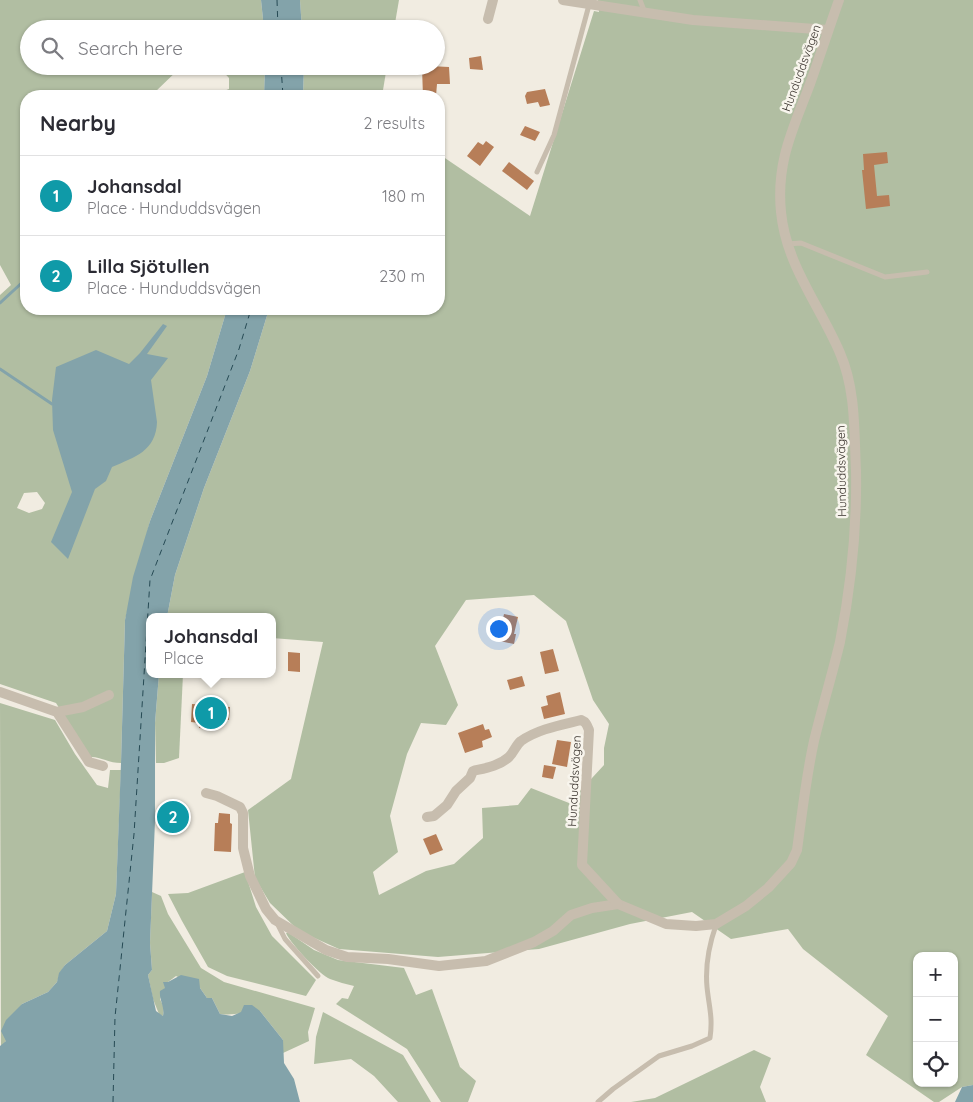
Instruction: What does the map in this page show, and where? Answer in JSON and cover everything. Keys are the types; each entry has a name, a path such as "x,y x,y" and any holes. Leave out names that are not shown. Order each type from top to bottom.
{"street":[{"path":"488,19 493,0"},
{"path":"563,0 693,20 828,30"},
{"name":"Hunduddsvägen","path":"426,817 434,816 447,805 456,791 470,778 473,771 496,766 510,756 519,742 530,736 581,720 587,724 589,730 582,865 618,904 666,924 696,926 716,924 746,906 768,888 791,863 797,850 814,742 839,643 850,586 856,474 852,390 840,353 794,265 787,244 780,211 781,169 786,144 839,0"},
{"path":"0,692 57,712 83,707 109,695"},
{"path":"57,712 89,762 103,766"},
{"path":"206,793 240,807 243,813 243,848 250,876 266,909 275,920 326,950 347,957 388,959 439,966 486,961 534,942 553,932 571,915 592,908 618,904"}],"lane":[{"path":"640,0 645,13"},
{"path":"537,172 554,135 589,5"},
{"path":"787,244 801,243 885,278 927,272"},
{"path":"275,920 285,939 318,976"},
{"path":"598,1102 659,1056 692,1046 710,1038 713,1022 707,986 706,960 716,924"}],"green space":[{"path":"0,0 261,0 263,20 20,20 20,75 173,75 157,90 20,90 20,315 225,315 207,376 150,521 125,620 121,763 90,757 56,703 0,684 0,295 11,285 0,265","holes":["37,492 45,503 42,509 29,513 17,508 24,493"]},
{"path":"300,0 399,0 396,20 301,20"},
{"path":"598,0 973,0 973,1085 962,1087 939,1102 934,1102 866,1055 888,1016 803,949 788,929 731,939 692,912 630,924 539,949 438,957 339,949 299,931 270,903 255,878 248,810 291,779 323,642 276,638 276,613 168,613 175,575 204,488 250,371 267,315 445,315 445,158 530,216 594,11 599,12","holes":["534,595 566,621 593,700 609,724 604,748 604,765 569,803 531,788 518,805 482,808 483,838 454,864 426,871 379,895 373,872 398,852 390,816 407,754 421,723 446,725 458,705 435,646 466,600"]},
{"path":"226,75 265,75 264,90 226,90 229,89 229,78"},
{"path":"304,75 386,75 383,90 303,90"},
{"path":"159,678 183,678 179,758 164,763 156,763 155,723"},
{"path":"0,703 55,720 75,754 97,785 108,788 110,770 121,770 116,894 107,931 65,965 57,982 48,992 22,1004 6,1041 1,1047"},
{"path":"245,872 256,907 272,936 316,980 306,996 227,976 208,967 168,894 188,893"},
{"path":"152,892 161,896 168,914 201,968 224,982 315,1008 308,1032 309,1041 283,1053 283,1040 260,1011 220,1014 212,998 207,998 200,988 176,976 168,982 160,999 164,1008 163,1016 159,1014 153,999 148,975 152,970 150,943"},
{"path":"286,933 289,933 314,950 338,960 404,968 416,995 432,989 460,1067 476,1081 468,1102 441,1102 407,1049 336,1004 342,998 348,999 354,986 326,977 299,951"},
{"path":"323,1012 403,1055 431,1102 398,1102 374,1076 351,1059 314,1064 316,1037"},
{"path":"754,1050 771,1058 760,1087 766,1102 631,1102 655,1098"}],"water":[{"path":"261,0 300,0 301,20 263,20"},
{"path":"265,75 304,75 303,90 264,90"},
{"path":"225,315 267,315 250,371 204,488 175,575 168,613 146,613 146,678 159,678 155,723 155,821 150,943 152,970 148,975 156,1011 163,1016 160,991 165,988 163,982 168,982 181,975 199,979 200,988 207,998 212,998 220,1014 232,1016 241,1012 244,1005 252,1005 260,1011 283,1040 284,1063 294,1079 300,1102 0,1102 0,1046 6,1041 1,1031 6,1020 22,1004 48,992 57,982 59,973 65,965 107,931 116,894 125,620 133,577 150,521 207,376"},
{"path":"163,324 167,326 147,354 168,358 151,380 157,422 153,440 143,452 112,467 106,481 95,489 68,559 51,542 72,492 53,430 52,400 56,367 96,350 129,364"},
{"path":"973,1085 973,1102 955,1102 962,1087"}],"building":[{"path":"481,56 483,70 470,69 469,58"},
{"path":"445,67 449,67 450,84 437,84 436,90 423,90 422,75 445,75"},
{"path":"545,89 550,105 540,107 538,102 527,104 525,96 527,92"},
{"path":"525,126 540,132 535,141 520,135"},
{"path":"486,141 494,147 480,166 467,156 478,142 483,145"},
{"path":"887,152 888,163 874,165 877,196 889,195 890,206 866,209 862,170 864,170 863,154"},
{"path":"509,162 534,181 527,190 502,171"},
{"path":"504,614 518,617 514,644 495,640 497,630 500,631"},
{"path":"553,649 559,671 545,674 540,652"},
{"path":"288,652 300,653 300,672 288,671"},
{"path":"522,676 525,686 510,690 507,680"},
{"path":"560,692 565,714 544,719 541,707 548,705 546,696"},
{"path":"192,704 230,707 229,720 222,720 222,725 213,724 213,729 199,728 199,723 191,722"},
{"path":"483,724 485,730 489,729 492,737 482,741 483,747 465,753 458,733"},
{"path":"557,740 571,742 567,767 552,764"},
{"path":"544,765 556,767 553,779 542,777"},
{"path":"181,812 181,821 169,821 168,813"},
{"path":"219,813 230,814 230,823 232,824 231,852 214,851 215,823 218,823"},
{"path":"436,834 443,850 430,855 423,839"}],"waterway":[{"path":"0,303 20,285"},
{"path":"0,369 52,404"}],"ferry route":[{"path":"277,0 278,20"},
{"path":"282,75 283,90"},
{"path":"148,613 150,580 239,349 249,315"},
{"path":"113,1102 115,1017 134,834 146,644"}],"place":[{"name":"Johansdal","path":"211,713"},
{"name":"Lilla Sjötullen","path":"173,817"}]}
